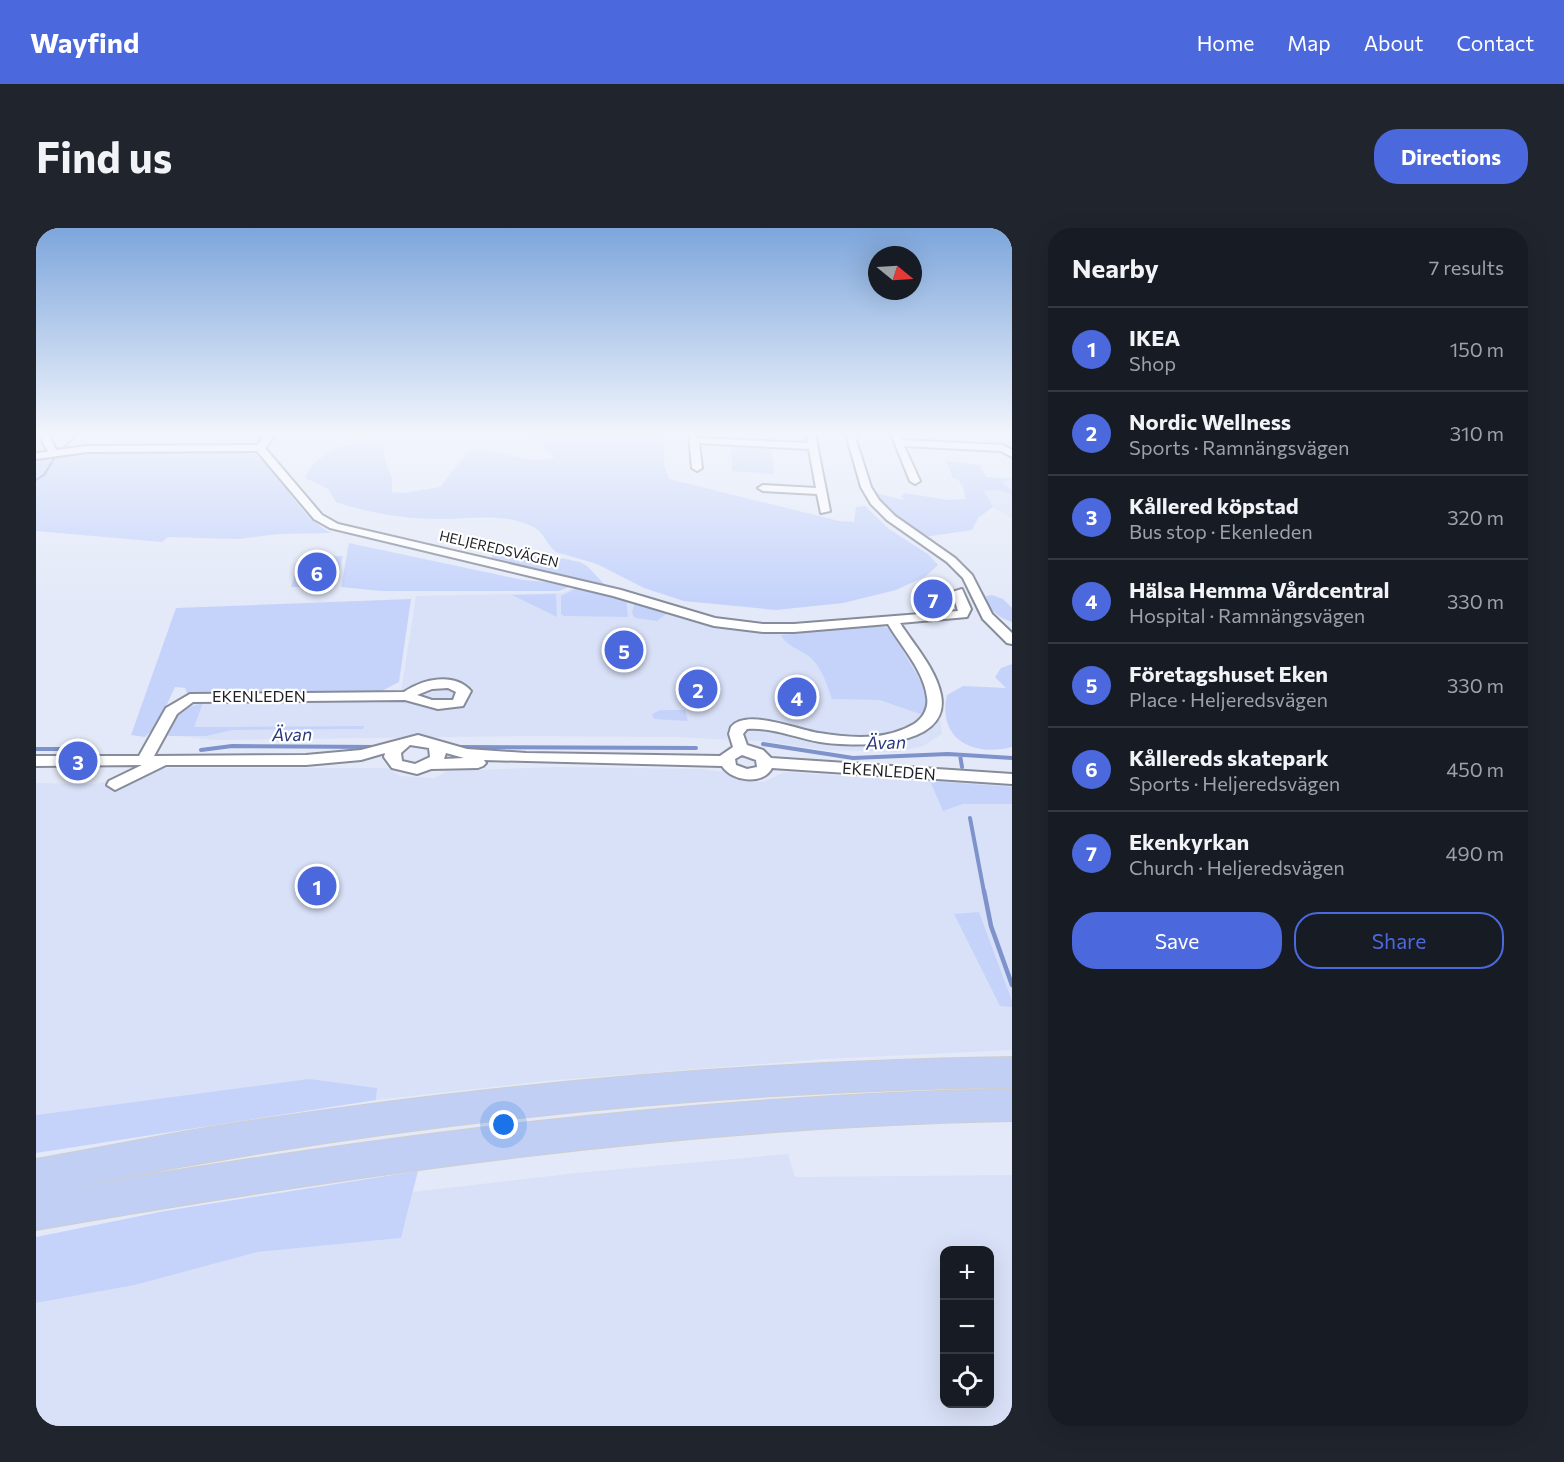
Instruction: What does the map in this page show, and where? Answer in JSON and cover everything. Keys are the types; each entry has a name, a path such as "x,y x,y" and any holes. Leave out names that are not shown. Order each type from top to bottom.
{"highway":[{"path":"36,1177 234,1140 484,1106 837,1076 1012,1072"},
{"path":"36,1212 235,1177 483,1143 836,1112 1012,1105"}],"street":[{"name":"HELJEREDSVÄGEN","path":"295,490 318,517 334,526 617,593 707,621 772,628 963,614 965,609 958,592"},
{"path":"799,490 820,491 825,511"},
{"path":"868,490 874,502 891,518 951,560 968,577 987,616 1012,640"},
{"path":"726,761 730,753 741,750 736,734 738,727 744,724 756,724 825,737 888,740 911,733 927,721 934,709 933,692 892,620"},
{"name":"EKENLEDEN","path":"144,760 171,711 190,698 407,696"},
{"name":"EKENLEDEN","path":"306,760 361,754 418,740 466,754 526,758 726,761 732,769 748,775 762,772 766,763"},
{"path":"397,765 392,757 399,745"},
{"path":"432,764 438,756 435,745"},
{"name":"EKENLEDEN","path":"741,750 758,753 766,763 1012,778"},
{"name":"EKENLEDEN","path":"36,761 306,760 397,765 410,769 432,764 505,763 526,758"},
{"path":"115,785 167,760"}],"shaded area":[{"path":"36,490 287,490 307,515 332,533 278,534 239,539 168,537 162,542 36,531"},
{"path":"329,490 392,490 392,492 404,493 423,490 713,490 839,521 854,522 856,507 865,506 889,529 928,554 938,565 926,576 896,590 843,603 776,610 684,601 644,588 597,564 556,552 538,530 524,523 501,518 401,517 336,502"},
{"path":"964,490 1011,490 1012,494 999,490 984,491 993,507 978,518 972,530 924,537 894,517 876,493 904,500 901,496 904,493 949,500 965,499"},
{"path":"984,490 1012,490 1012,519 993,507"},
{"path":"349,543 523,580 563,583 569,587 559,591 381,591 341,587"},
{"path":"492,544 580,562 587,566 607,587 492,562"},
{"path":"343,556 335,587 291,587 300,557"},
{"path":"579,586 669,610 691,619 743,628 896,622 937,698 942,734 923,746 896,752 825,750 761,741 675,737 527,736 216,740 168,735 177,711 194,701 401,692 416,596 562,593"},
{"path":"577,588 626,599 628,617 564,616 561,614 561,596"},
{"path":"556,594 557,617 512,595"},
{"path":"992,595 1003,599 1012,608 1012,622 999,616 992,609 986,596"},
{"path":"411,599 399,682 374,695 196,695 187,693 185,688 175,687 159,722 145,737 131,735 176,608"},
{"path":"635,601 665,610 666,614 657,621 635,618 632,613"},
{"path":"877,625 890,629 927,692 929,699 923,715 880,700 832,699 816,664 787,643 781,635"},
{"path":"1012,664 1012,747 984,749 972,747 961,741 947,723 945,710 947,695 963,686 1006,688 995,677 1001,668"},
{"path":"203,703 194,727 364,726 363,729 232,730 206,736 168,736 180,710"},
{"path":"660,710 685,710 688,721 654,719 652,714"},
{"path":"555,767 703,769 723,772 739,780 763,782 785,772 901,780 929,777 1012,785 1012,1050 824,1059 545,1081 376,1100 377,1088 163,1099 36,1115 36,783 94,784 168,768 387,768 400,776 435,778 447,771"},
{"path":"930,781 1012,787 1012,804 963,804 943,811"},
{"path":"979,912 1012,1001 1012,1007 1000,1006 954,914"},
{"path":"309,1079 377,1088 376,1100 36,1153 36,1115"},
{"path":"788,1154 795,1177 1012,1175 1012,1426 36,1426 36,1303 135,1285 258,1252 401,1238 413,1192 576,1173"},
{"path":"418,1171 401,1238 258,1252 135,1285 36,1303 36,1237 165,1211"}],"waterway":[{"name":"Ävan","path":"763,744 853,758 948,754 1012,758"},
{"name":"Ävan","path":"201,750 232,746 377,747"},
{"name":"Ävan","path":"461,747 696,748"},
{"name":"Ävan","path":"36,749 84,749"},
{"path":"960,755 962,767"},
{"path":"970,818 984,892"},
{"path":"984,891 991,926 1012,985"}],"place":[{"name":"Kållereds skatepark","path":"317,572"},
{"name":"Ekenkyrkan","path":"933,599"},
{"name":"Företagshuset Eken","path":"624,650"},
{"name":"Nordic Wellness","path":"698,689"},
{"name":"Hälsa Hemma Vårdcentral","path":"797,697"},
{"name":"Kållered köpstad","path":"78,761"},
{"name":"IKEA","path":"317,886"}]}
